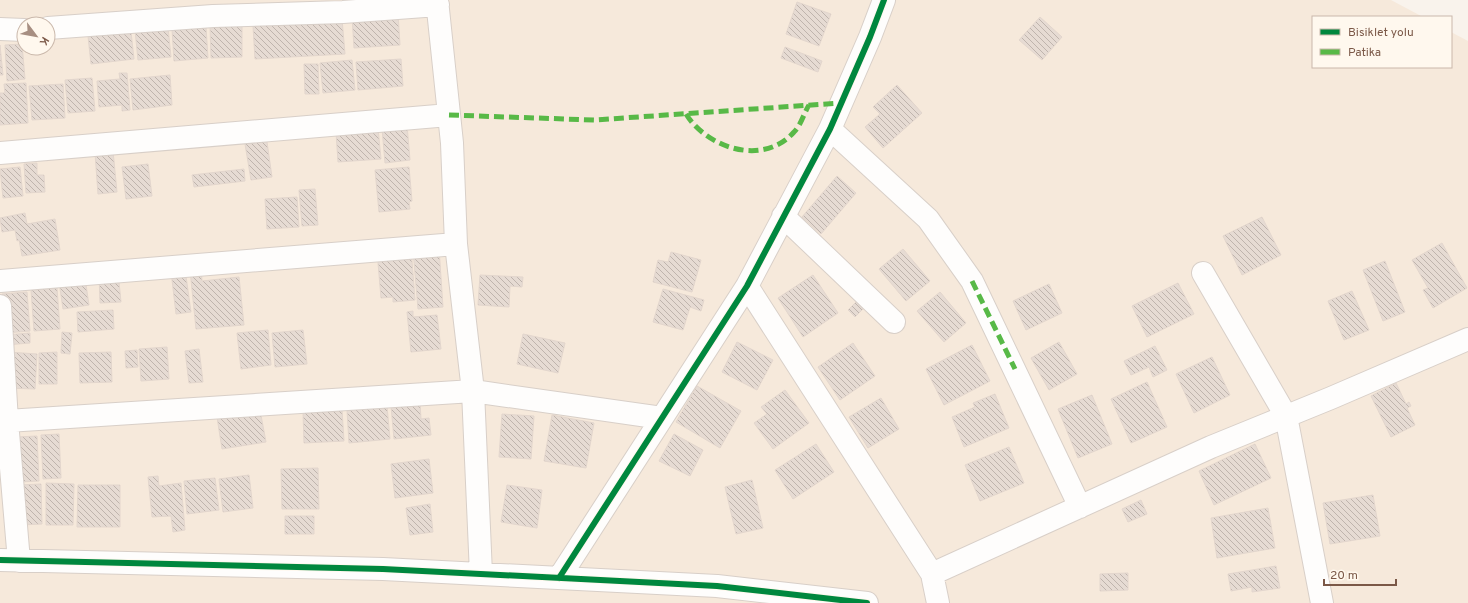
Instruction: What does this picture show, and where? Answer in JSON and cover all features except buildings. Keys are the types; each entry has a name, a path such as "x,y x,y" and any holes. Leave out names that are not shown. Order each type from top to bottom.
{"street":[{"path":"559,578 747,286 830,129 870,37 884,0"},
{"path":"56,27 213,16 342,12 438,3 452,143 456,244 473,391 481,574"},
{"path":"0,29 16,30"},
{"path":"0,153 449,115"},
{"path":"830,129 928,219 972,282 1080,506"},
{"path":"783,216 894,322"},
{"path":"0,281 456,244"},
{"path":"1202,273 1286,416 1322,603"},
{"path":"747,286 932,574 938,603"},
{"path":"0,306 7,421 10,561 383,568 717,586 867,603"},
{"path":"932,574 1211,447 1468,339"},
{"path":"7,421 473,391 662,418"}],"shaded area":[{"path":"0,0 1391,0 1421,16 1312,16 1312,68 1452,68 1452,33 1468,41 1468,603 0,603"}],"marked path":[{"path":"449,115 594,120 841,103"},
{"path":"686,114 695,126 707,136 721,144 736,149 752,151 767,149 781,143 794,132 801,122 809,105"},
{"path":"972,281 1015,369"}],"cycle path":[{"path":"559,578 747,286 830,129 870,37 884,0"},
{"path":"0,560 383,569 717,586 867,603"}]}
